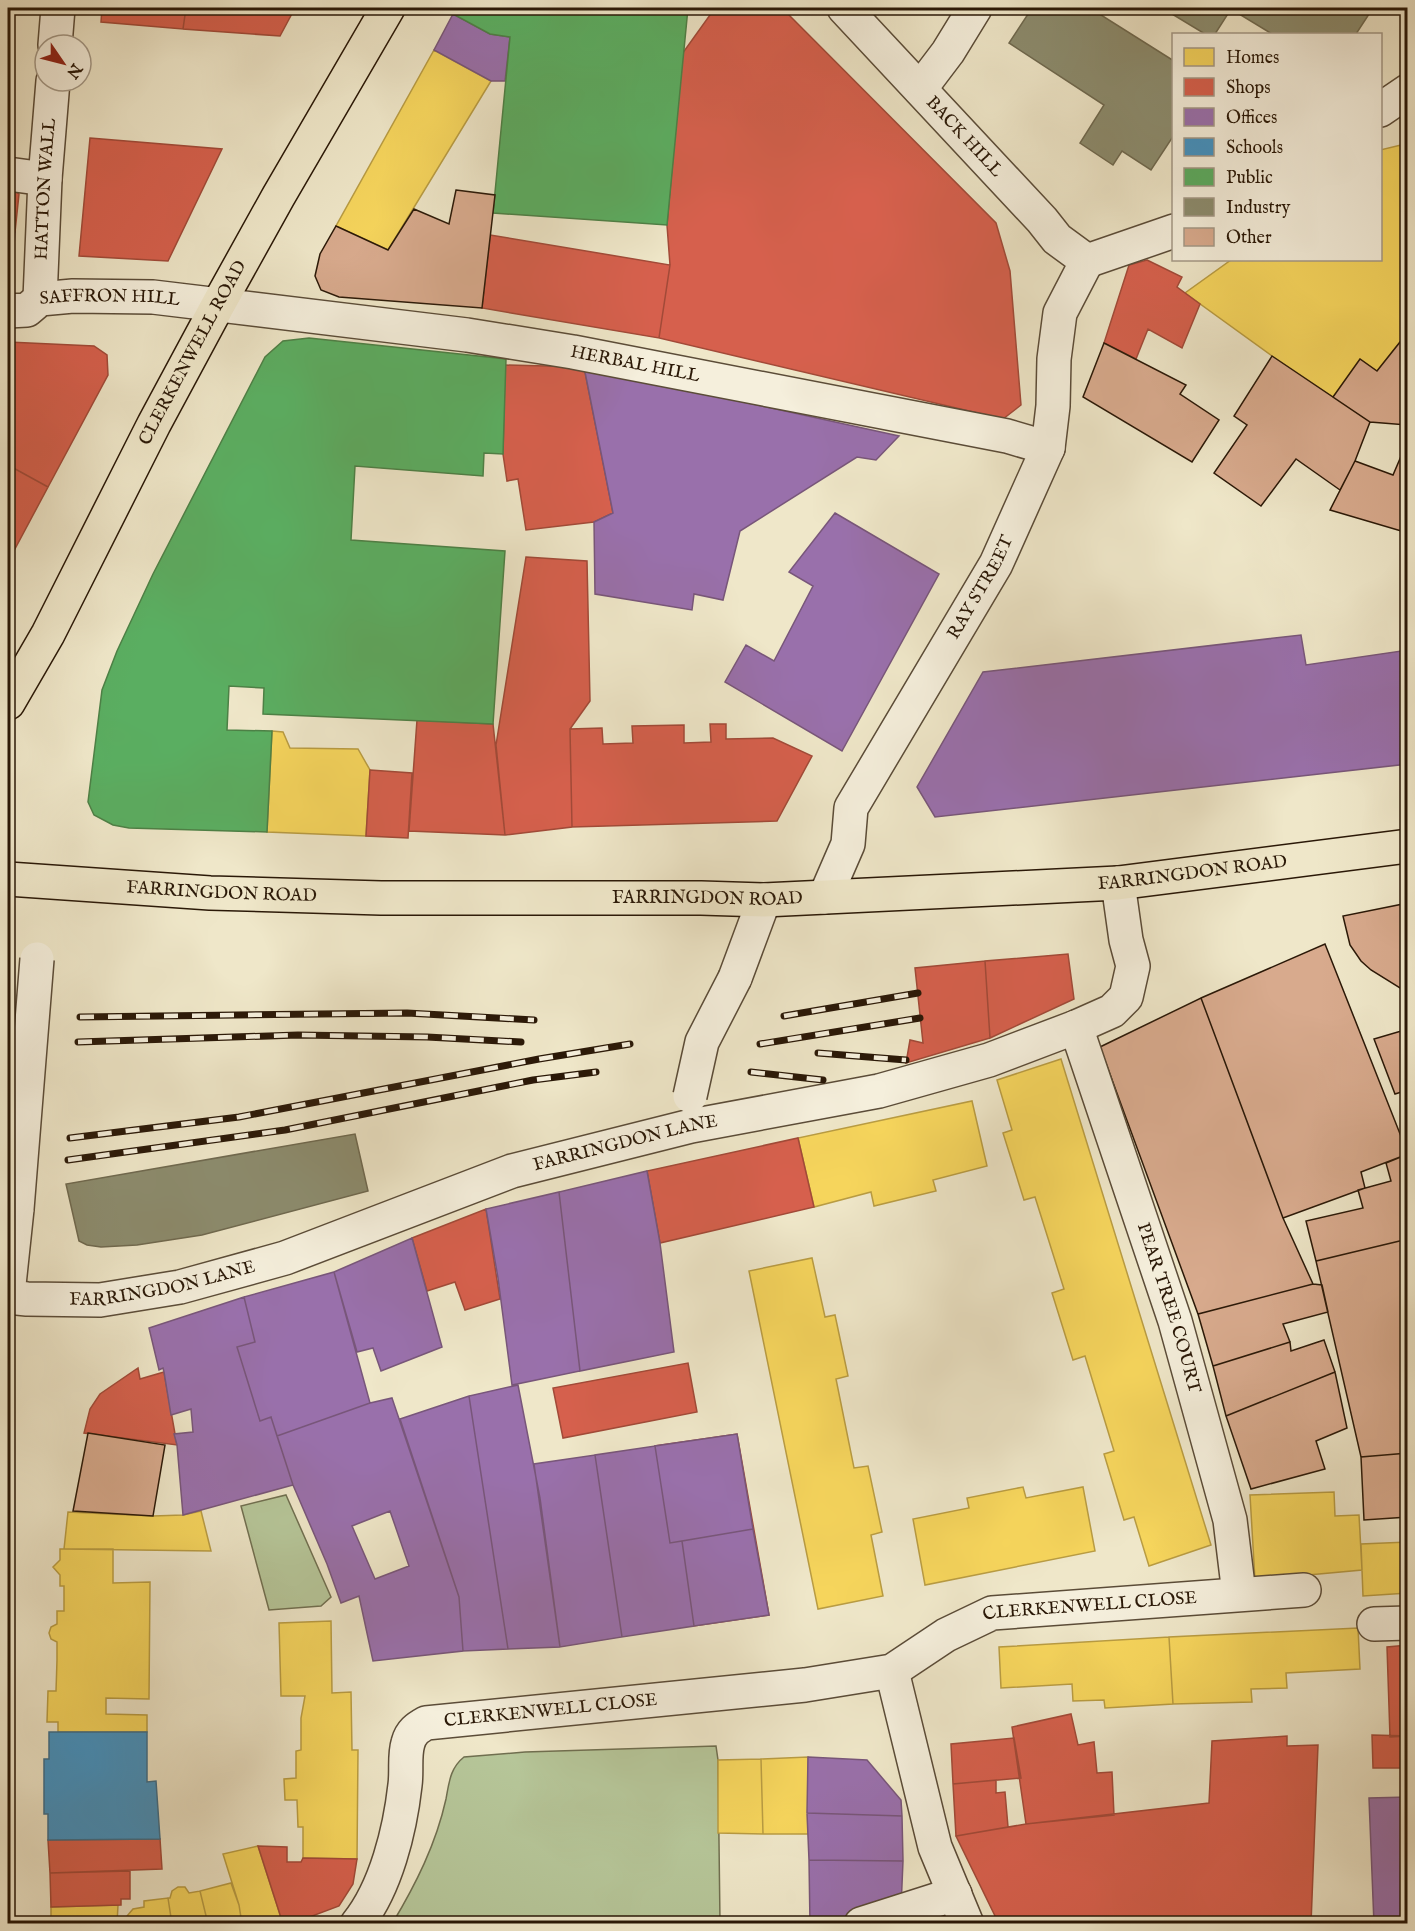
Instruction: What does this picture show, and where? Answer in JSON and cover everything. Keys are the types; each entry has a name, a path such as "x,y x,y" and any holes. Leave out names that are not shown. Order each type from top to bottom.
{"main road":[{"name":"CLERKENWELL ROAD","path":"8,703 53,624 154,424 218,305 388,8"},
{"name":"FARRINGDON ROAD","path":"8,879 210,893 324,897 765,900 1118,883 1407,846"}],"street":[{"path":"57,33 58,8"},
{"name":"BACK HILL","path":"844,8 1042,220 1057,239 1087,261"},
{"path":"920,89 948,52 975,8"},
{"path":"1382,109 1407,91"},
{"name":"HATTON WALL","path":"40,299 45,179 52,93"},
{"path":"8,174 45,179"},
{"path":"1087,261 1172,231"},
{"name":"RAY STREET","path":"825,897 848,844 851,808 996,564 1048,448 1053,406 1054,359 1060,313 1087,261"},
{"name":"SAFFRON HILL","path":"8,311 27,310 40,299 72,296 153,297 218,305"},
{"name":"HERBAL HILL","path":"218,305 466,335 573,352 1007,436 1048,448"},
{"name":"FARRINGDON LANE","path":"8,1295 27,1299 100,1300 180,1287 285,1258 512,1171 691,1111 879,1091 988,1060 1112,1011 1126,997 1133,966 1126,940 1118,883"},
{"path":"691,1111 702,1042 735,978 765,900"},
{"path":"8,1295 37,959"},
{"name":"PEAR TREE COURT","path":"1076,1027 1178,1332 1230,1520 1239,1594"},
{"name":"CLERKENWELL CLOSE","path":"357,1923 367,1911 379,1888 394,1840 405,1786 408,1743 414,1730 426,1723 804,1685 892,1671 946,1635 992,1614 1304,1590"},
{"path":"1374,1624 1407,1623"},
{"path":"892,1671 935,1847 967,1923"},
{"path":"861,1923 955,1894"}],"green space":[{"path":"286,1495 331,1597 321,1606 269,1610 241,1506"},
{"path":"716,1746 720,1923 392,1924 424,1863 442,1816 451,1776 459,1761 464,1757 525,1752"}],"building: Homes":[{"path":"434,50 491,81 388,250 336,226"},
{"path":"1401,145 1408,146 1408,332 1377,371 1360,359 1333,397 1185,293 1230,261 1382,261 1382,150"},
{"path":"272,731 283,732 290,748 358,749 370,770 366,836 267,832"},
{"path":"1061,1059 1211,1545 1149,1566 1134,1517 1124,1520 1104,1454 1114,1451 1085,1356 1073,1360 1052,1293 1064,1289 1035,1197 1024,1200 1003,1133 1012,1130 997,1080"},
{"path":"972,1101 987,1166 933,1180 936,1191 874,1206 871,1192 814,1207 798,1138"},
{"path":"812,1258 825,1317 835,1315 848,1376 836,1379 854,1468 868,1466 882,1532 871,1535 883,1596 818,1609 749,1271"},
{"path":"1023,1487 1026,1498 1083,1487 1095,1551 925,1585 913,1519 969,1508 967,1498"},
{"path":"1334,1492 1335,1516 1359,1515 1362,1570 1255,1580 1250,1495"},
{"path":"201,1511 211,1551 64,1549 68,1512 153,1516 183,1515"},
{"path":"1408,1542 1408,1593 1363,1596 1361,1544"},
{"path":"60,1549 113,1549 113,1583 150,1582 149,1699 106,1698 106,1714 147,1715 147,1732 58,1732 58,1722 47,1722 48,1691 56,1691 57,1660 57,1642 51,1639 49,1633 51,1627 57,1624 57,1611 64,1611 64,1586 60,1586 60,1575 53,1567 60,1560"},
{"path":"331,1621 332,1693 351,1692 352,1750 358,1750 357,1859 303,1858 303,1827 298,1827 297,1800 285,1800 284,1779 296,1778 296,1751 301,1750 301,1718 305,1696 281,1696 279,1623"},
{"path":"1358,1628 1360,1669 1286,1673 1287,1688 1251,1689 1252,1702 1173,1704 1169,1637"},
{"path":"1169,1637 1173,1704 1105,1708 1104,1700 1073,1701 1072,1684 1001,1688 999,1647"},
{"path":"808,1757 809,1834 763,1834 761,1759"},
{"path":"761,1759 763,1834 718,1833 718,1760"},
{"path":"258,1846 283,1924 242,1924 239,1905 223,1854"},
{"path":"231,1883 239,1905 242,1924 208,1924 200,1891"},
{"path":"178,1887 185,1887 189,1893 200,1891 208,1924 172,1924 168,1898"},
{"path":"168,1898 172,1924 126,1924 127,1916 133,1909 144,1907 144,1901"},
{"path":"118,1905 117,1924 51,1924 51,1907"}],"building: Shops":[{"path":"8,8 13,8 9,56 8,56"},
{"path":"102,8 186,8 183,29 101,22"},
{"path":"186,8 295,8 280,36 183,29"},
{"path":"715,8 782,8 996,223 1010,271 1021,405 1003,419 659,338 670,265 667,225 682,54"},
{"path":"90,138 222,149 168,261 79,256"},
{"path":"8,186 19,194 15,232 8,232"},
{"path":"490,235 670,265 659,338 482,308"},
{"path":"1147,260 1182,277 1177,287 1200,304 1182,348 1148,329 1136,359 1104,343 1129,265"},
{"path":"8,342 94,346 107,355 108,375 48,487 8,465"},
{"path":"505,365 584,367 613,513 594,522 526,530 518,479 507,481 503,454"},
{"path":"8,465 48,487 8,562"},
{"path":"526,557 587,561 590,701 570,729 572,827 505,835 496,745"},
{"path":"417,720 493,724 505,835 409,831"},
{"path":"710,724 726,724 726,739 773,738 812,756 777,821 572,827 570,729 602,728 603,744 633,743 632,726 684,725 684,743 711,742"},
{"path":"370,770 412,773 408,838 366,836"},
{"path":"1068,954 1074,999 990,1038 985,961"},
{"path":"985,961 990,1038 906,1063 910,1040 923,1043 915,968"},
{"path":"798,1138 814,1207 660,1243 647,1171"},
{"path":"486,1209 500,1299 465,1310 455,1282 427,1291 412,1238"},
{"path":"688,1363 697,1412 563,1438 553,1388"},
{"path":"138,1368 140,1379 164,1372 177,1445 84,1433 90,1409 100,1394"},
{"path":"737,1434 769,1615 694,1626 682,1541 670,1543 655,1446"},
{"path":"1408,1645 1408,1736 1390,1737 1387,1647"},
{"path":"1071,1714 1078,1745 1094,1742 1097,1773 1112,1772 1114,1815 1026,1824 1012,1727"},
{"path":"1372,1735 1408,1736 1408,1768 1373,1768"},
{"path":"1287,1736 1287,1746 1318,1745 1311,1924 999,1924 956,1836 1026,1824 1209,1803 1212,1741"},
{"path":"1014,1738 1021,1778 953,1784 951,1744"},
{"path":"996,1780 996,1793 1005,1792 1008,1827 956,1836 953,1784"},
{"path":"160,1839 162,1869 50,1873 48,1840"},
{"path":"258,1846 287,1847 287,1862 301,1862 303,1858 357,1859 353,1884 339,1906 291,1924 283,1924"},
{"path":"130,1871 130,1899 121,1899 121,1905 51,1907 50,1873"}],"building: Offices":[{"path":"453,14 490,34 510,37 505,81 491,81 434,50"},
{"path":"8,232 15,232 12,272 8,272"},
{"path":"584,367 899,436 876,460 857,457 740,531 723,600 694,594 692,610 595,594 594,522 613,513"},
{"path":"835,513 939,574 842,751 725,682 746,645 774,661 813,586 789,572"},
{"path":"1301,635 1306,665 1408,650 1408,764 935,817 917,787 983,672"},
{"path":"647,1171 660,1243 674,1352 580,1371 559,1192"},
{"path":"559,1192 580,1371 512,1385 486,1209"},
{"path":"412,1238 442,1347 381,1371 373,1348 357,1352 334,1272"},
{"path":"334,1272 370,1403 277,1436 271,1417 260,1421 237,1347 255,1342 244,1297"},
{"path":"244,1297 255,1342 237,1347 260,1421 271,1417 293,1485 183,1515 174,1434 193,1432 191,1409 171,1415 163,1368 159,1370 149,1328"},
{"path":"518,1385 540,1498 560,1647 508,1649 469,1396"},
{"path":"469,1396 508,1649 463,1651 459,1597 400,1419"},
{"path":"392,1398 459,1597 463,1651 373,1661 359,1596 341,1603 293,1485 277,1436 370,1403","holes":["390,1511 409,1566 375,1579 352,1526"]},
{"path":"737,1434 753,1529 670,1543 655,1446"},
{"path":"655,1446 670,1543 682,1541 694,1626 622,1637 595,1455"},
{"path":"595,1455 622,1637 560,1647 534,1464"},
{"path":"753,1529 769,1615 694,1626 682,1541"},
{"path":"808,1757 867,1760 901,1800 902,1816 807,1813"},
{"path":"1408,1797 1408,1924 1374,1924 1369,1798"},
{"path":"807,1813 902,1816 903,1861 809,1860"},
{"path":"809,1860 903,1861 901,1908 861,1911 838,1924 810,1924"}],"building: Schools":[{"path":"49,1732 147,1732 147,1782 156,1781 160,1839 48,1840 48,1814 44,1814 44,1759 49,1759"}],"building: Public":[{"path":"456,8 688,8 667,225 493,213 510,37 490,34 453,14"},
{"path":"309,338 506,359 503,454 484,453 483,476 355,466 351,540 505,551 493,724 263,714 264,688 229,686 227,730 272,731 267,832 129,828 113,825 94,815 88,802 102,690 117,651 153,574 265,357 283,341"}],"building: Industry":[{"path":"1032,8 1090,8 1172,60 1172,138 1151,170 1122,151 1113,165 1080,143 1104,105 1009,43"},
{"path":"1162,8 1373,8 1357,33 1270,33 1231,9 1216,33 1203,33"},
{"path":"355,1134 368,1191 202,1235 137,1245 101,1247 79,1241 66,1184"}],"building: Other":[{"path":"456,190 495,195 482,308 339,297 321,290 315,276 320,254 336,226 388,250 414,209 449,224"},
{"path":"1408,332 1407,425 1370,422 1333,397 1360,359 1377,371"},
{"path":"1104,343 1186,385 1180,394 1219,420 1192,462 1083,397"},
{"path":"1272,356 1370,422 1355,461 1340,490 1296,459 1261,506 1214,473 1247,425 1234,416"},
{"path":"1405,447 1408,448 1408,533 1330,510 1355,461 1393,475"},
{"path":"1408,903 1408,993 1371,970 1361,961 1350,945 1343,916"},
{"path":"1325,944 1408,1154 1361,1172 1365,1188 1283,1218 1201,998"},
{"path":"1201,998 1283,1218 1313,1284 1198,1314 1100,1047"},
{"path":"1408,1029 1408,1090 1395,1094 1374,1039"},
{"path":"1408,1154 1408,1239 1316,1261 1306,1221 1363,1208 1358,1190 1391,1181 1386,1163"},
{"path":"1408,1239 1408,1453 1361,1457 1316,1261"},
{"path":"1313,1284 1322,1285 1328,1312 1283,1324 1290,1342 1213,1366 1198,1314"},
{"path":"1324,1340 1335,1372 1226,1416 1213,1366 1290,1342 1291,1351"},
{"path":"1335,1372 1347,1428 1316,1441 1325,1469 1251,1489 1226,1416"},
{"path":"88,1433 165,1445 153,1516 73,1511"},
{"path":"1408,1453 1408,1517 1364,1520 1361,1457"}],"railway":[{"path":"784,1016 918,993"},
{"path":"80,1017 407,1013 534,1020"},
{"path":"760,1044 920,1018"},
{"path":"78,1042 298,1035 427,1037 521,1042"},
{"path":"70,1138 239,1117 539,1059 630,1044"},
{"path":"818,1053 906,1060"},
{"path":"68,1160 285,1130 533,1080 596,1072"},
{"path":"751,1072 823,1080"}]}
